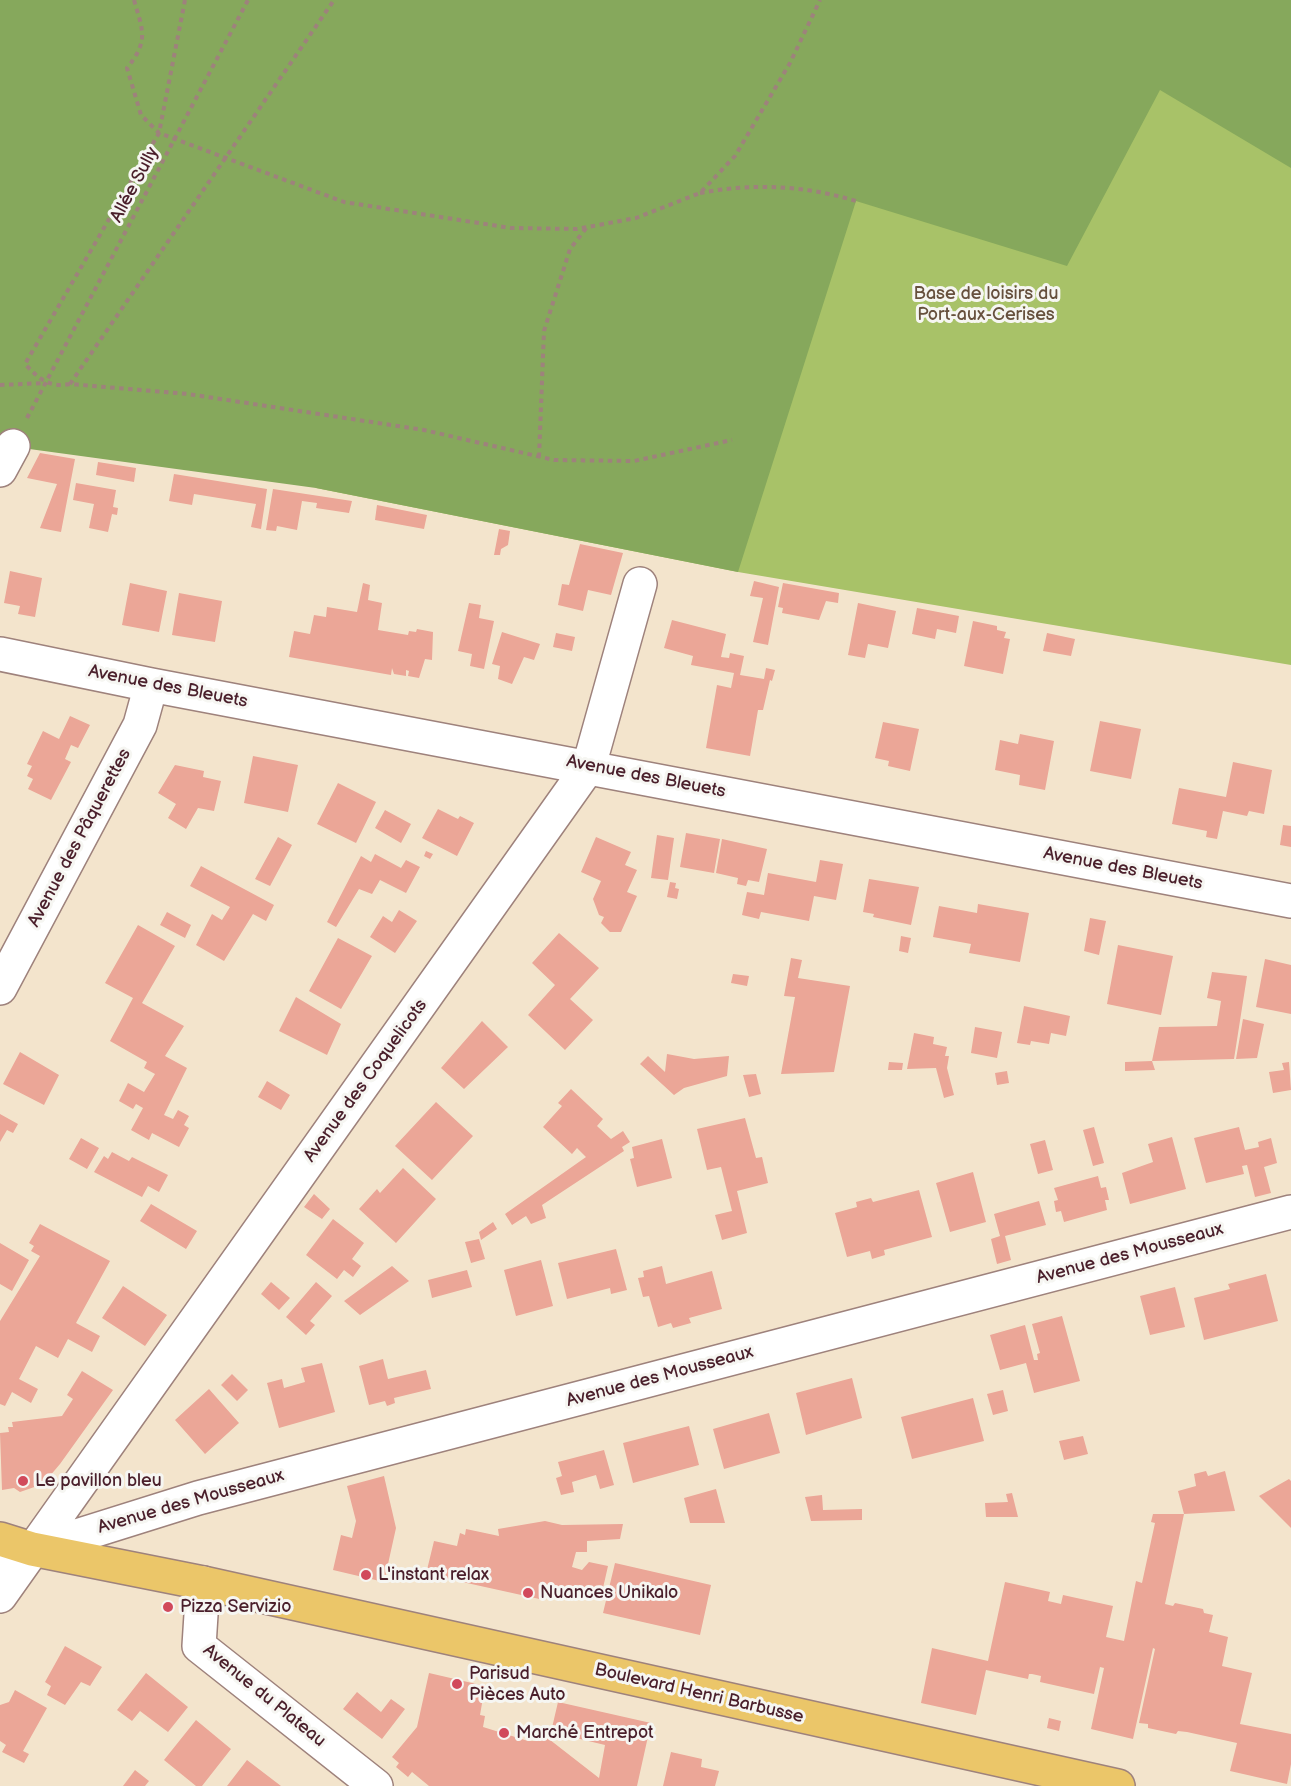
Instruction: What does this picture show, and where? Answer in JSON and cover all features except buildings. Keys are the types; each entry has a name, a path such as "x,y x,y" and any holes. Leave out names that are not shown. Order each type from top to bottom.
{"main road":[{"name":"Boulevard Henri Barbusse","path":"0,1539 32,1549 204,1583 1118,1786"}],"street":[{"name":"Avenue des Coquelicots","path":"0,1596 589,766 640,584"},
{"name":"Avenue des Bleuets","path":"0,654 151,685 589,766 1291,901"},
{"name":"Avenue des Pâquerettes","path":"0,988 140,725 151,685"},
{"name":"Avenue des Mousseaux","path":"0,1560 210,1495 1291,1212"},
{"name":"Avenue du Plateau","path":"204,1583 199,1646 376,1786"}],"path":[{"path":"135,0 144,35 141,51 127,68 141,116 159,133 344,202 512,228 588,227 636,218 700,193 735,187 790,187 824,192 856,201"},
{"path":"46,383 25,364 159,133 185,0"},
{"name":"Allée Sully","path":"6,458 248,0"},
{"path":"70,384 334,0"},
{"path":"700,193 741,147 790,63 820,0"},
{"path":"539,457 544,331 570,249 588,227"},
{"path":"0,385 70,384 188,394 424,430 554,460 634,461 732,440"}],"green space":[{"name":"Base de loisirs du Port-aux-Cerises","path":"0,0 1291,0 1291,665 738,572 316,488"},
{"name":"Base de loisirs du Port-aux-Cerises","path":"0,0 1291,0 1291,168 1160,90 1067,266 856,201 738,572 316,488 0,445"}],"place":[{"name":"Le pavillon bleu","path":"23,1481"},
{"name":"L'instant relax","path":"366,1575"},
{"name":"Nuances Unikalo","path":"528,1593"},
{"name":"Pizza Servizio","path":"168,1607"},
{"name":"Parisud Pièces Auto","path":"457,1684"},
{"name":"Marché Entrepot","path":"504,1733"}]}
